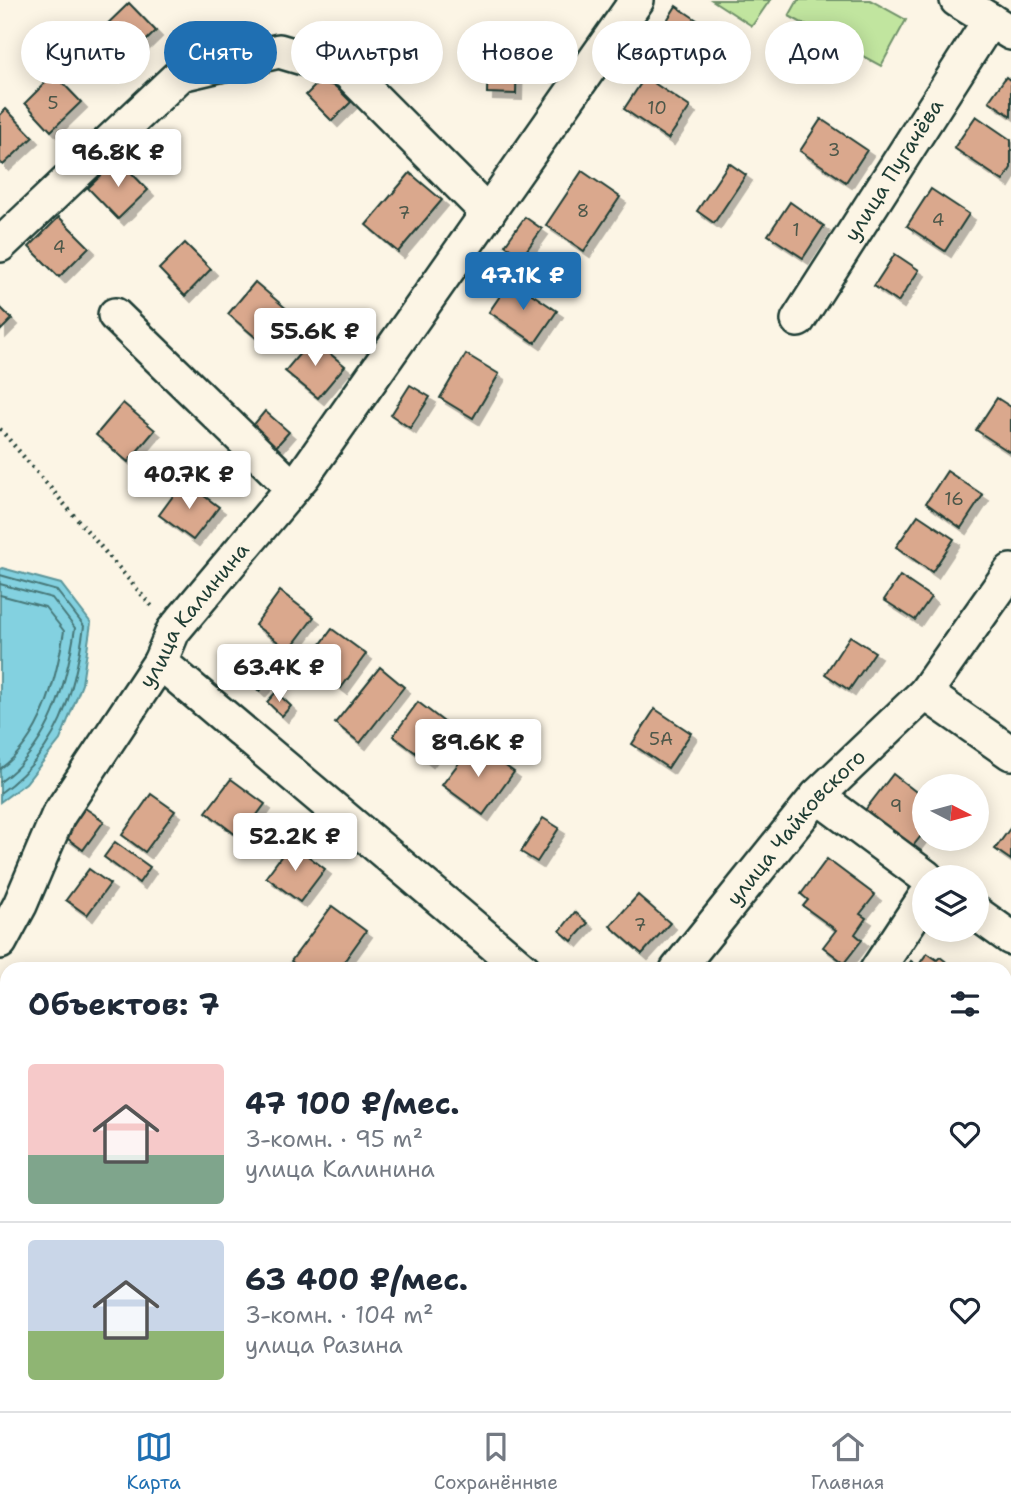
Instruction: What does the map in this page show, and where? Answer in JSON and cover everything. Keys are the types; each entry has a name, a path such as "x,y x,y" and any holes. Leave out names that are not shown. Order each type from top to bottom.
{"street":[{"name":"улица Калинина","path":"0,942 20,905 58,816 160,662 173,631 293,488 637,0"},
{"path":"957,0 1000,27"},
{"name":"улица Пугачёва","path":"798,320 1000,27"},
{"path":"0,245 181,74 279,51 347,71 488,213"},
{"path":"115,315 293,488"},
{"name":"улица Чайковского","path":"683,962 817,796 925,693 1011,571"},
{"path":"160,662 515,962"},
{"path":"925,693 1011,754"},
{"path":"817,796 912,867"},
{"path":"882,962 912,917"},
{"path":"989,922 1011,938"}],"path":[{"path":"0,429 173,631"}],"green space":[{"path":"712,0 770,0 752,26 751,21 744,21"},
{"path":"798,0 870,0 906,20 881,66 864,57 864,21 798,21 789,16"}],"water":[{"path":"0,569 61,584 91,623 82,684 60,740 26,783 0,802"}],"building":[{"path":"129,3 146,21 110,21"},
{"path":"676,6 697,20 696,21 667,21"},
{"path":"150,25 156,31 150,37"},
{"path":"1006,77 1011,81 1011,116 989,101"},
{"path":"44,84 64,84 81,102 51,131 25,103"},
{"path":"317,84 333,84 351,102 332,121 306,95"},
{"path":"487,84 516,84 516,94 487,93"},
{"path":"640,84 656,84 690,107 668,139 624,109"},
{"path":"6,109 33,137 3,165 0,162 0,115"},
{"path":"976,116 1011,140 1011,168 1003,181 954,148"},
{"path":"821,119 867,150 846,182 800,151"},
{"path":"118,159 148,190 118,219 88,188"},
{"path":"729,163 746,175 714,223 697,211"},
{"path":"582,171 620,197 584,251 546,225"},
{"path":"410,173 442,200 398,252 366,225"},
{"path":"931,189 969,214 945,251 907,226"},
{"path":"790,202 824,226 803,258 768,235"},
{"path":"59,217 89,247 59,277 29,247"},
{"path":"525,217 542,229 521,258 505,245"},
{"path":"185,243 211,269 185,296 159,269"},
{"path":"895,254 919,270 898,302 874,286"},
{"path":"511,280 557,311 535,343 489,312"},
{"path":"255,282 288,310 261,342 228,314"},
{"path":"0,307 12,319 0,331"},
{"path":"312,339 345,366 318,398 285,371"},
{"path":"466,354 499,374 473,418 440,398"},
{"path":"410,385 430,397 410,428 391,415"},
{"path":"997,398 1011,407 1011,453 976,430"},
{"path":"123,403 155,430 128,462 96,435"},
{"path":"265,411 289,432 275,448 251,428"},
{"path":"947,471 983,495 961,528 926,503"},
{"path":"184,481 219,507 193,540 159,515"},
{"path":"918,515 954,539 932,572 896,547"},
{"path":"900,576 931,597 915,620 884,600"},
{"path":"280,591 314,617 289,650 255,625"},
{"path":"332,629 366,654 341,688 307,663"},
{"path":"850,636 875,652 849,690 825,674"},
{"path":"263,659 276,672 259,691 245,678"},
{"path":"380,667 404,687 360,743 335,723"},
{"path":"276,692 291,706 282,716 267,702"},
{"path":"418,702 452,728 427,761 393,736"},
{"path":"655,709 691,733 668,768 632,744"},
{"path":"474,743 514,772 483,815 442,785"},
{"path":"893,774 912,789 912,847 909,851 862,814"},
{"path":"231,779 265,804 240,838 206,812"},
{"path":"151,794 175,811 145,852 122,835"},
{"path":"85,808 104,821 83,850 64,836"},
{"path":"543,818 559,828 537,862 521,852"},
{"path":"1011,827 1011,860 995,849"},
{"path":"115,842 150,867 139,883 104,857"},
{"path":"291,843 325,869 300,902 266,877"},
{"path":"827,859 875,895 860,914 866,918 855,934 862,940 845,962 823,947 836,930 803,906 808,900 801,894"},
{"path":"89,869 110,884 87,915 66,900"},
{"path":"638,895 670,923 642,954 610,926"},
{"path":"332,906 366,931 344,962 291,961"},
{"path":"575,912 588,923 572,941 560,931"},
{"path":"927,953 937,960 940,957 947,962 921,962"}]}
